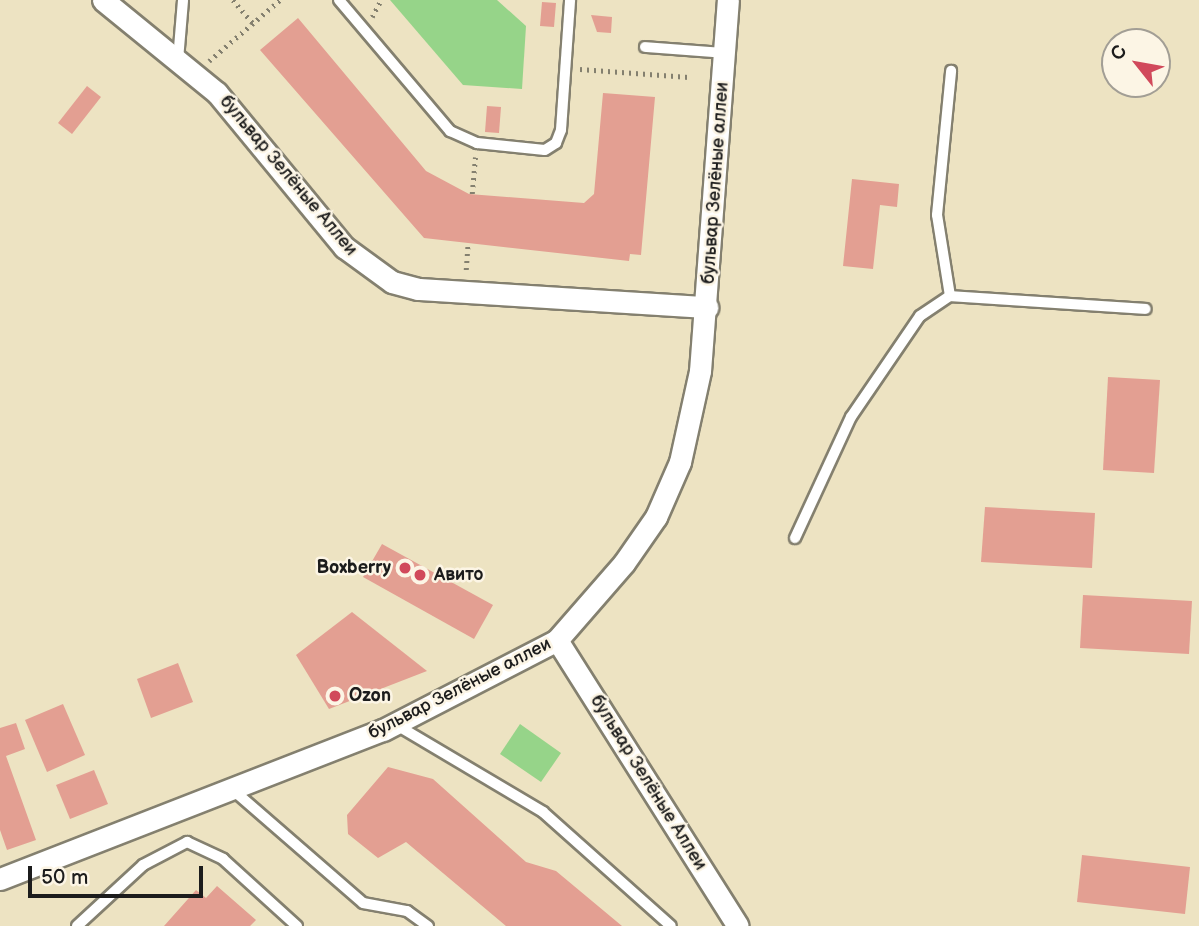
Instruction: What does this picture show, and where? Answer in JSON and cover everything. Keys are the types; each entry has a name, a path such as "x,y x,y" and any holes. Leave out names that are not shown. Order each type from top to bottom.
{"street":[{"name":"бульвар Зелёные Аллеи","path":"103,0 187,67 369,268 418,289 707,307"},
{"name":"бульвар Зелёные аллеи","path":"0,880 233,790 395,723 557,640 656,517 680,462 707,307 728,0"},
{"name":"бульвар Зелёные Аллеи","path":"557,640 738,926"}],"lane":[{"path":"183,0 187,67"},
{"path":"339,0 450,131 477,143 545,150 556,143 570,0"},
{"path":"645,47 725,53"},
{"path":"950,296 937,215 951,72"},
{"path":"795,538 851,417 920,316 950,296 1146,309"},
{"path":"395,723 543,812 671,926"},
{"path":"233,790 363,903 407,911 428,926"},
{"path":"77,926 143,865 187,842 223,859 297,926"}],"path":[{"path":"233,0 253,23"},
{"path":"187,67 253,23 280,0"},
{"path":"565,68 689,77"},
{"path":"472,194 477,143"},
{"path":"464,292 468,242"}],"green space":[{"path":"390,0 497,0 526,26 522,89 463,85"},
{"path":"520,724 561,753 541,782 500,754"}],"building":[{"path":"542,2 556,3 554,27 540,26"},
{"path":"591,15 612,17 611,33 597,32"},
{"path":"298,18 426,171 469,194 584,203 594,194 603,93 655,97 641,255 630,254 629,261 424,238 260,50"},
{"path":"87,86 101,97 72,134 58,123"},
{"path":"487,106 501,107 499,133 485,132"},
{"path":"852,179 899,184 897,207 880,205 873,269 843,266"},
{"path":"1108,377 1160,380 1154,473 1103,470"},
{"path":"985,507 1095,513 1092,568 981,562"},
{"path":"382,544 493,605 474,639 363,577"},
{"path":"1083,595 1192,601 1189,654 1080,648"},
{"path":"352,612 427,671 329,709 296,655"},
{"path":"178,663 193,702 151,718 137,679"},
{"path":"63,704 85,755 47,772 25,720"},
{"path":"16,723 25,749 6,756 36,840 7,850 0,830 0,728"},
{"path":"388,767 433,779 526,862 556,871 622,926 506,926 406,842 378,858 348,834 347,815"},
{"path":"94,770 108,804 70,819 56,785"},
{"path":"1082,855 1190,867 1185,914 1077,902"},
{"path":"217,886 256,920 250,926 164,926 196,890 206,898"}],"place":[{"name":"Boxberry","path":"405,568"},
{"name":"Авито","path":"420,575"},
{"name":"Ozon","path":"335,696"}]}
